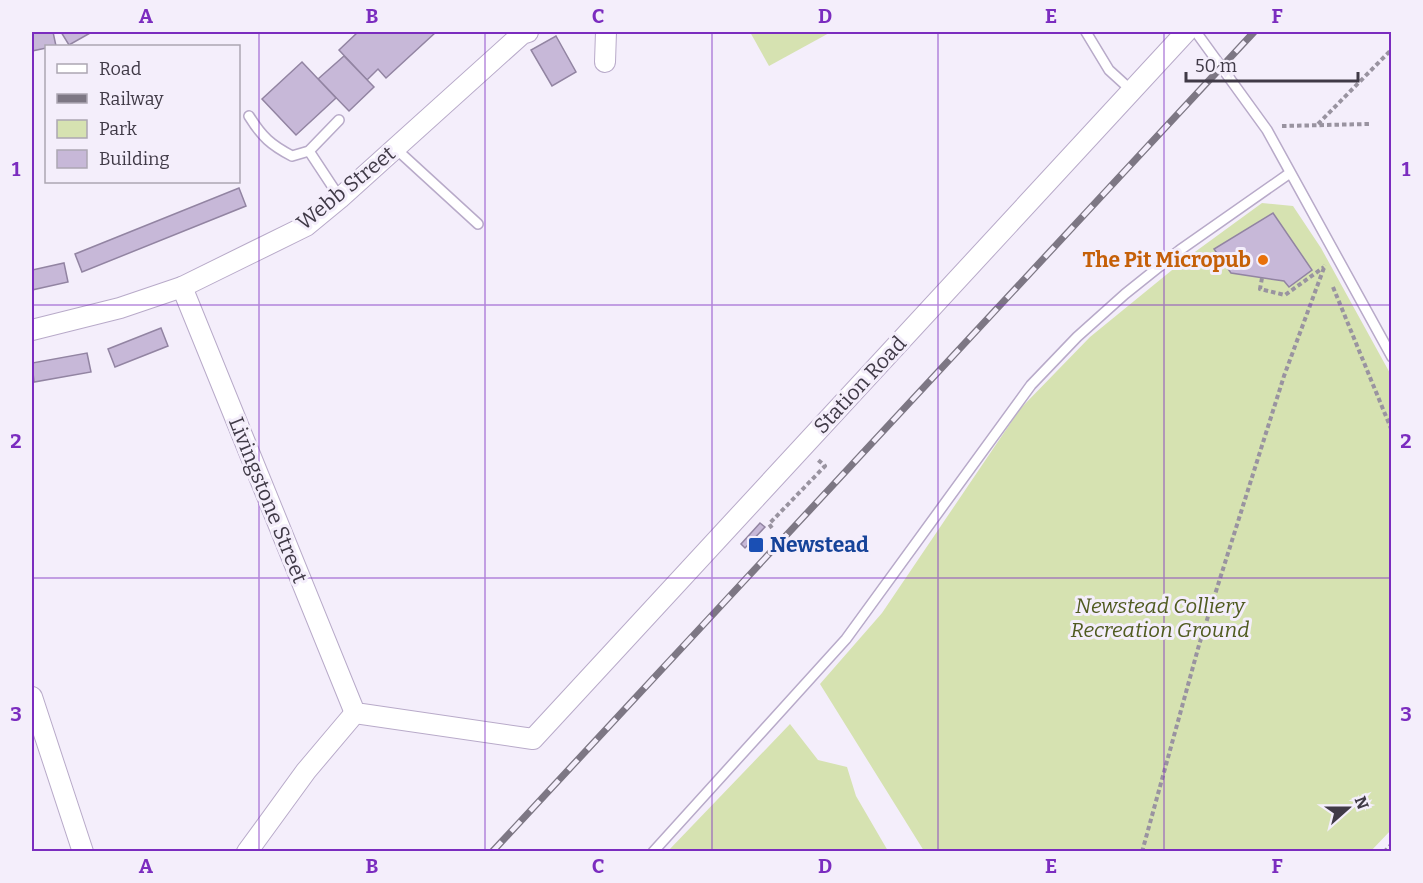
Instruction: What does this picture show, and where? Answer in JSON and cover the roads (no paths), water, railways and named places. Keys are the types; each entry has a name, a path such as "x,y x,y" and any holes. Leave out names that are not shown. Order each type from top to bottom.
{"street":[{"name":"Webb Street","path":"32,330 120,308 182,287 306,226 522,34 528,32"},
{"path":"605,62 606,32"},
{"name":"Station Road","path":"355,713 533,739 1186,32"},
{"name":"Livingstone Street","path":"182,287 355,713"},
{"path":"32,697 83,852"},
{"path":"247,852 306,771 355,713"}],"lane":[{"path":"1086,32 1109,70 1132,91"},
{"path":"1196,32 1267,130 1392,357"},
{"path":"249,116 260,134 274,147 292,156 309,152 339,120"},
{"path":"395,148 478,225"},
{"path":"309,152 340,198"},
{"path":"653,852 846,639 1031,385 1077,337 1125,294 1180,250 1290,173"}],"railway":[{"path":"492,852 1254,32"}],"place":[{"name":"The Pit Micropub","path":"1263,260"},
{"name":"Newstead","path":"756,545"}],"park label":[{"name":"Newstead Colliery Recreation Ground","path":"1160,618"}]}
